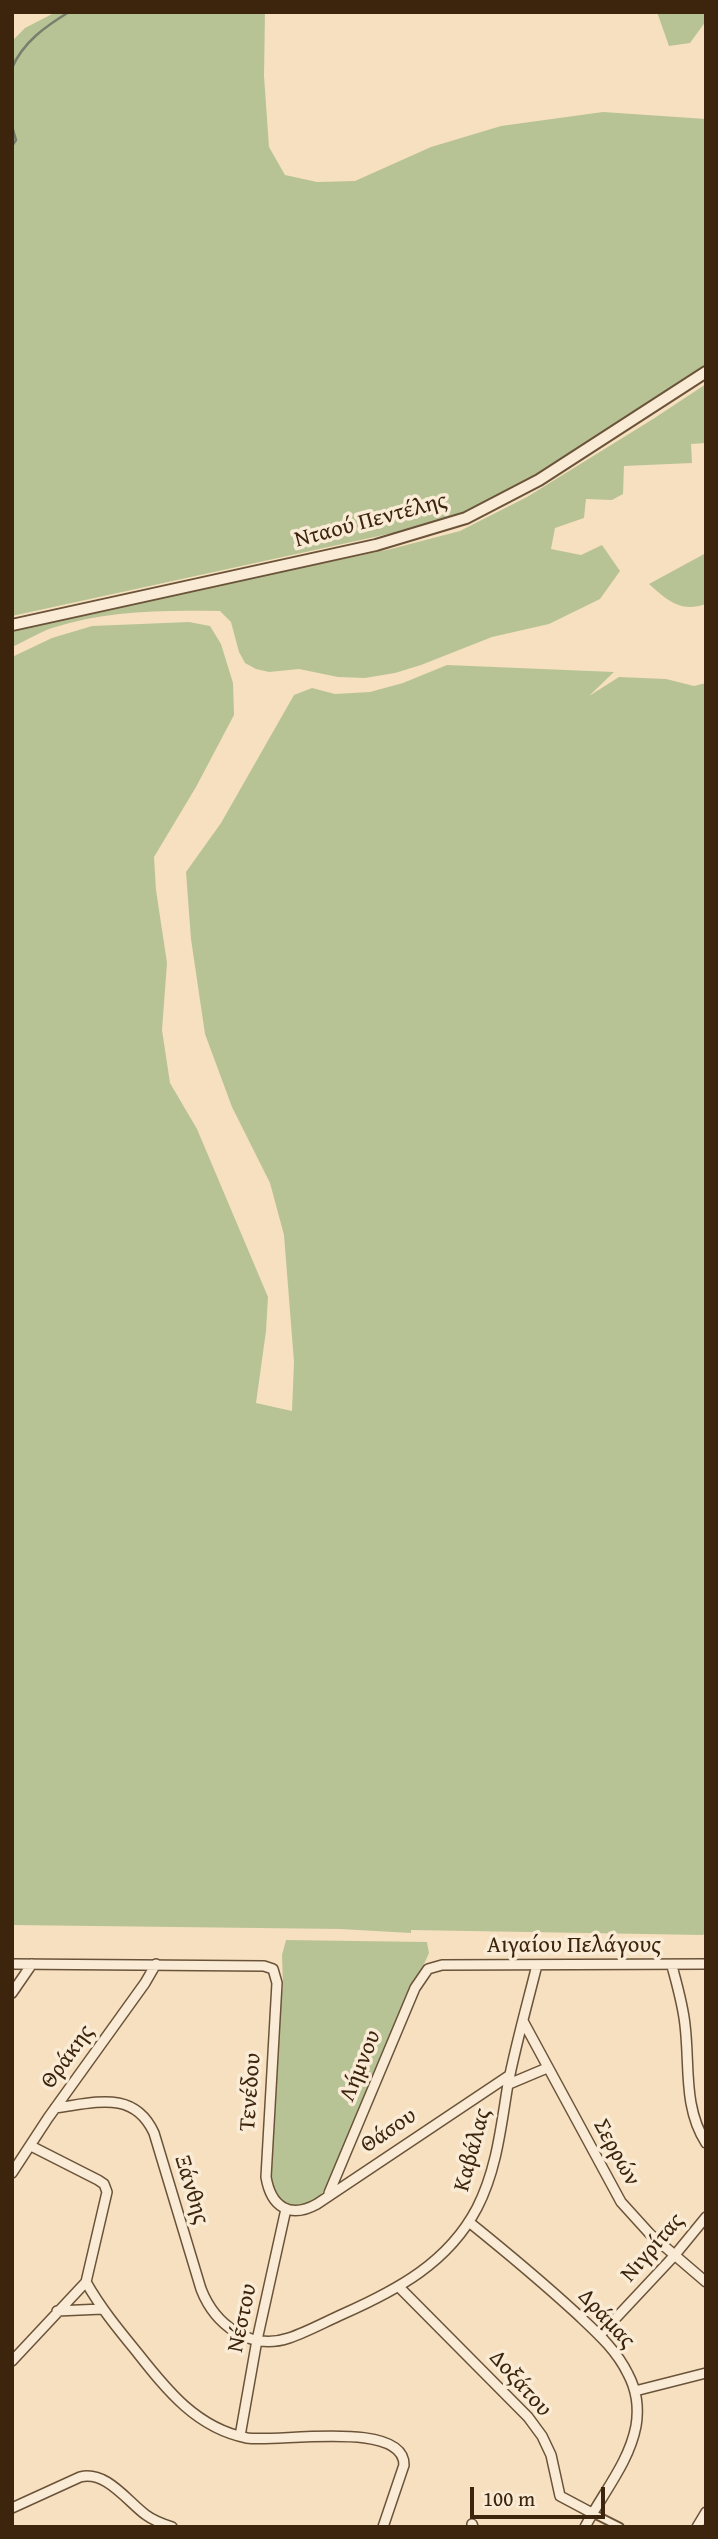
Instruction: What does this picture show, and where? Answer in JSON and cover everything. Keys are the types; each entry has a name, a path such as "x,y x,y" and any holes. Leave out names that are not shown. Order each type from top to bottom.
{"street":[{"name":"Νταού Πεντέλης","path":"12,625 376,545 466,518 538,480 706,372"},
{"path":"12,1964 156,1964"},
{"path":"12,1993 32,1964"},
{"name":"Τενέδου","path":"156,1964 264,1966 273,1969 277,1980 266,2178 274,2199 286,2209"},
{"name":"Θράκης","path":"12,2173 156,1964"},
{"name":"Αιγαίου Πελάγους","path":"442,1965 706,1964"},
{"name":"Λήμνου","path":"328,2195 418,1982 428,1969 442,1965"},
{"name":"Καβάλας","path":"257,2340 272,2341 292,2337 399,2287 436,2261 468,2222 491,2175 537,1965"},
{"path":"672,1966 684,2017 691,2110 706,2143"},
{"name":"Σερρών","path":"523,2021 613,2191 628,2211 674,2256 706,2282"},
{"name":"Θάσου","path":"286,2209 304,2210 510,2079 547,2068"},
{"name":"Ξάνθης","path":"55,2108 118,2102 140,2112 156,2140 207,2303 218,2319 232,2330 257,2340"},
{"path":"12,2361 86,2282 107,2192 104,2184 98,2180 31,2146"},
{"name":"Νέστου","path":"240,2437 257,2340 286,2209"},
{"name":"Νιγρίτας","path":"600,2335 674,2256 706,2217"},
{"name":"Δράμας","path":"468,2222 530,2272 600,2335 625,2367 635,2392 636,2422 630,2446 585,2527"},
{"path":"86,2282 102,2309 161,2382 183,2405 211,2426 240,2437 265,2440 357,2436 379,2440 401,2454 404,2465 383,2527"},
{"name":"Δοξάτου","path":"399,2287 528,2417 547,2446 561,2496 592,2513"},
{"path":"57,2311 102,2309"},
{"path":"635,2392 706,2373"},
{"path":"12,2508 90,2475 107,2482 149,2517 172,2527"},
{"path":"697,2527 706,2512"},
{"path":"592,2513 620,2527"}],"green space":[{"path":"56,12 265,12 264,76 269,147 285,175 317,182 355,181 431,147 501,126 603,112 706,119 706,365 541,474 453,516 402,531 12,616 12,41 25,28"},
{"path":"657,12 706,12 706,21 690,43 669,46"},
{"path":"706,384 706,443 691,444 692,463 624,466 623,494 612,500 586,499 584,518 555,528 551,549 581,555 602,545 620,571 600,599 549,624 492,637 395,673 365,678 338,677 299,669 269,672 256,669 245,663 239,652 231,622 220,611 114,614 52,628 12,647 12,632 39,623 391,549 460,531 527,497"},
{"path":"706,553 706,604 681,606 668,600 649,584"},
{"path":"189,622 210,626 221,644 233,683 234,715 196,787 154,857 167,963 162,1030 170,1083 197,1129 268,1297 256,1403 292,1411 294,1362 284,1235 270,1183 232,1107 205,1034 191,939 186,872 221,823 294,695 312,688 335,694 370,692 403,683 447,665 614,672 589,696 619,677 666,679 694,686 706,683 706,1931 703,1935 411,1930 411,1933 340,1929 12,1925 12,657 52,638 92,626"},
{"path":"286,1940 427,1942 429,1953 361,2104 333,2175 319,2198 299,2206 283,2204 275,2197 267,2178 278,2015 283,1987 282,1955"}],"waterway":[{"path":"12,68 29,43 69,12"},
{"path":"12,126 16,140 12,146"}]}
